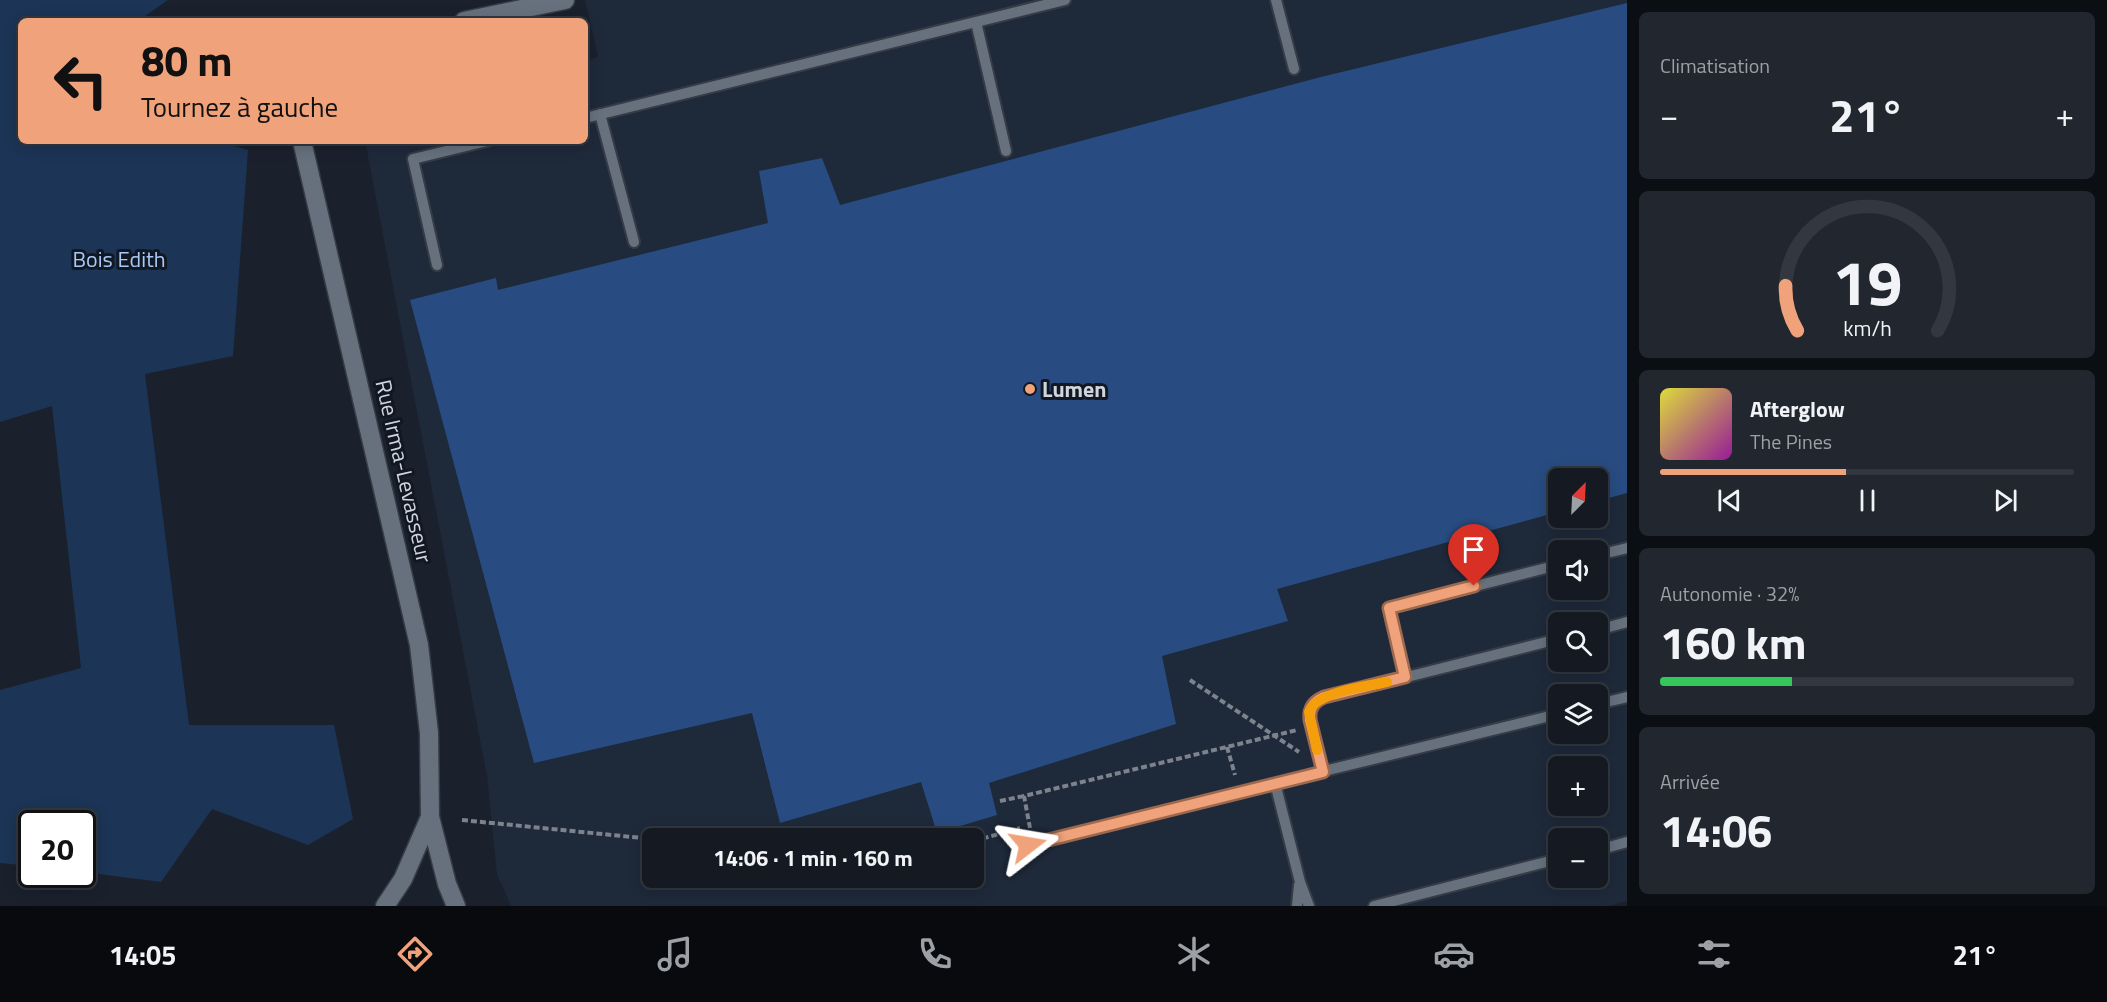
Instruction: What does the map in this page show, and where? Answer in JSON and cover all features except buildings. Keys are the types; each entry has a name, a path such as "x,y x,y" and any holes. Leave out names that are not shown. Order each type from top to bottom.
{"street":[{"path":"496,18 528,15 565,0"},
{"name":"Rue Irma-Levasseur","path":"303,144 419,645 429,733 430,817 447,884 456,906"},
{"name":"Rue Irma-Levasseur","path":"385,906 403,879 430,817"}],"lane":[{"path":"588,117 1065,0"},
{"path":"1276,0 1294,69"},
{"path":"976,21 1006,151"},
{"path":"600,114 634,242"},
{"path":"437,265 413,159 475,144"},
{"path":"1608,553 1627,548"},
{"path":"1405,677 1389,608 1548,568"},
{"path":"1608,627 1627,622"},
{"path":"1323,772 1309,712 1315,702 1324,697 1548,641"},
{"path":"1608,702 1627,697"},
{"path":"1028,845 1548,716"},
{"path":"1275,783 1300,882 1309,906"},
{"path":"1608,847 1627,842"},
{"path":"1374,906 1548,862"},
{"path":"1297,906 1300,882"}],"path":[{"path":"1190,680 1300,753"},
{"path":"1000,801 1296,730"},
{"path":"1227,747 1240,793"},
{"path":"984,838 1029,825 1024,796"},
{"path":"462,820 642,838"}],"shaded area":[{"name":"Lumen","path":"585,0 1627,0 1627,901 1609,906 511,906 497,874 487,776 366,144 588,144 588,60 598,57"}],"green space":[{"name":"Bois Edith","path":"0,0 168,0 142,18 18,18 18,144 227,144 248,150 233,356 145,374 189,725 334,725 353,819 308,845 212,809 161,882 96,874 96,810 18,810 18,865 0,863 0,690 81,668 52,406 0,422"}],"slow traffic":[{"path":"1317,750 1309,712 1315,702 1324,697 1387,682"}],"place":[{"name":"Lumen","path":"1030,389"}],"route":[{"path":"1028,845 1323,772 1309,712 1315,702 1324,697 1405,677 1389,608 1474,586"}]}
